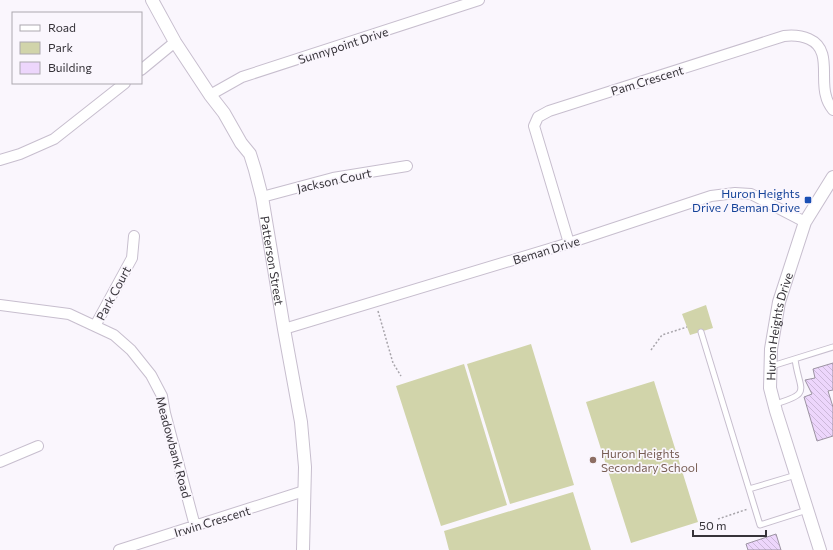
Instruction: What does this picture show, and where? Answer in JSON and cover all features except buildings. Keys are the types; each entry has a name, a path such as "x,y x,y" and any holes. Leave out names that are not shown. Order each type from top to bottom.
{"street":[{"name":"Patterson Street","path":"152,0 175,42 210,95 224,113 250,154 262,197 301,422 304,459 303,550"},
{"name":"Sunnypoint Drive","path":"210,95 242,77 479,0"},
{"name":"Pam Crescent","path":"569,243 534,126 538,118 549,110 784,36 793,35 813,41 819,47 823,58 825,95 833,110"},
{"path":"142,69 175,42"},
{"path":"0,160 20,154 54,139 124,84"},
{"name":"Jackson Court","path":"262,197 334,178 406,166"},
{"name":"Huron Heights Drive","path":"820,550 781,431 770,388 771,349 779,302 805,222 833,178"},
{"name":"Beman Drive","path":"284,329 569,243 711,196 735,193 751,194 805,222"},
{"name":"Park Court","path":"95,326 132,258 134,236"},
{"name":"Meadowbank Road","path":"0,305 69,314 114,335 131,350 151,375 162,396 165,413 195,526"},
{"path":"0,462 38,446"},
{"name":"Irwin Crescent","path":"119,550 304,491"}],"lane":[{"path":"701,332 760,525 807,510"},
{"path":"771,366 833,347"},
{"path":"775,404 792,399 799,395 802,388 796,370 795,359"},
{"path":"749,489 796,475"}],"path":[{"path":"375,302 393,363 401,376"},
{"path":"651,350 662,335 687,327"},
{"path":"718,519 739,512"}],"green space":[{"path":"706,305 713,328 690,335 682,314"},
{"path":"531,344 574,485 510,504 467,364"},
{"path":"464,364 507,505 441,526 396,386"},
{"path":"654,381 698,522 631,543 586,402"},
{"path":"573,492 591,550 449,550 444,531"}],"place":[{"name":"Huron Heights Drive / Beman Drive","path":"808,200"},
{"name":"Huron Heights Secondary School","path":"593,460"}]}
